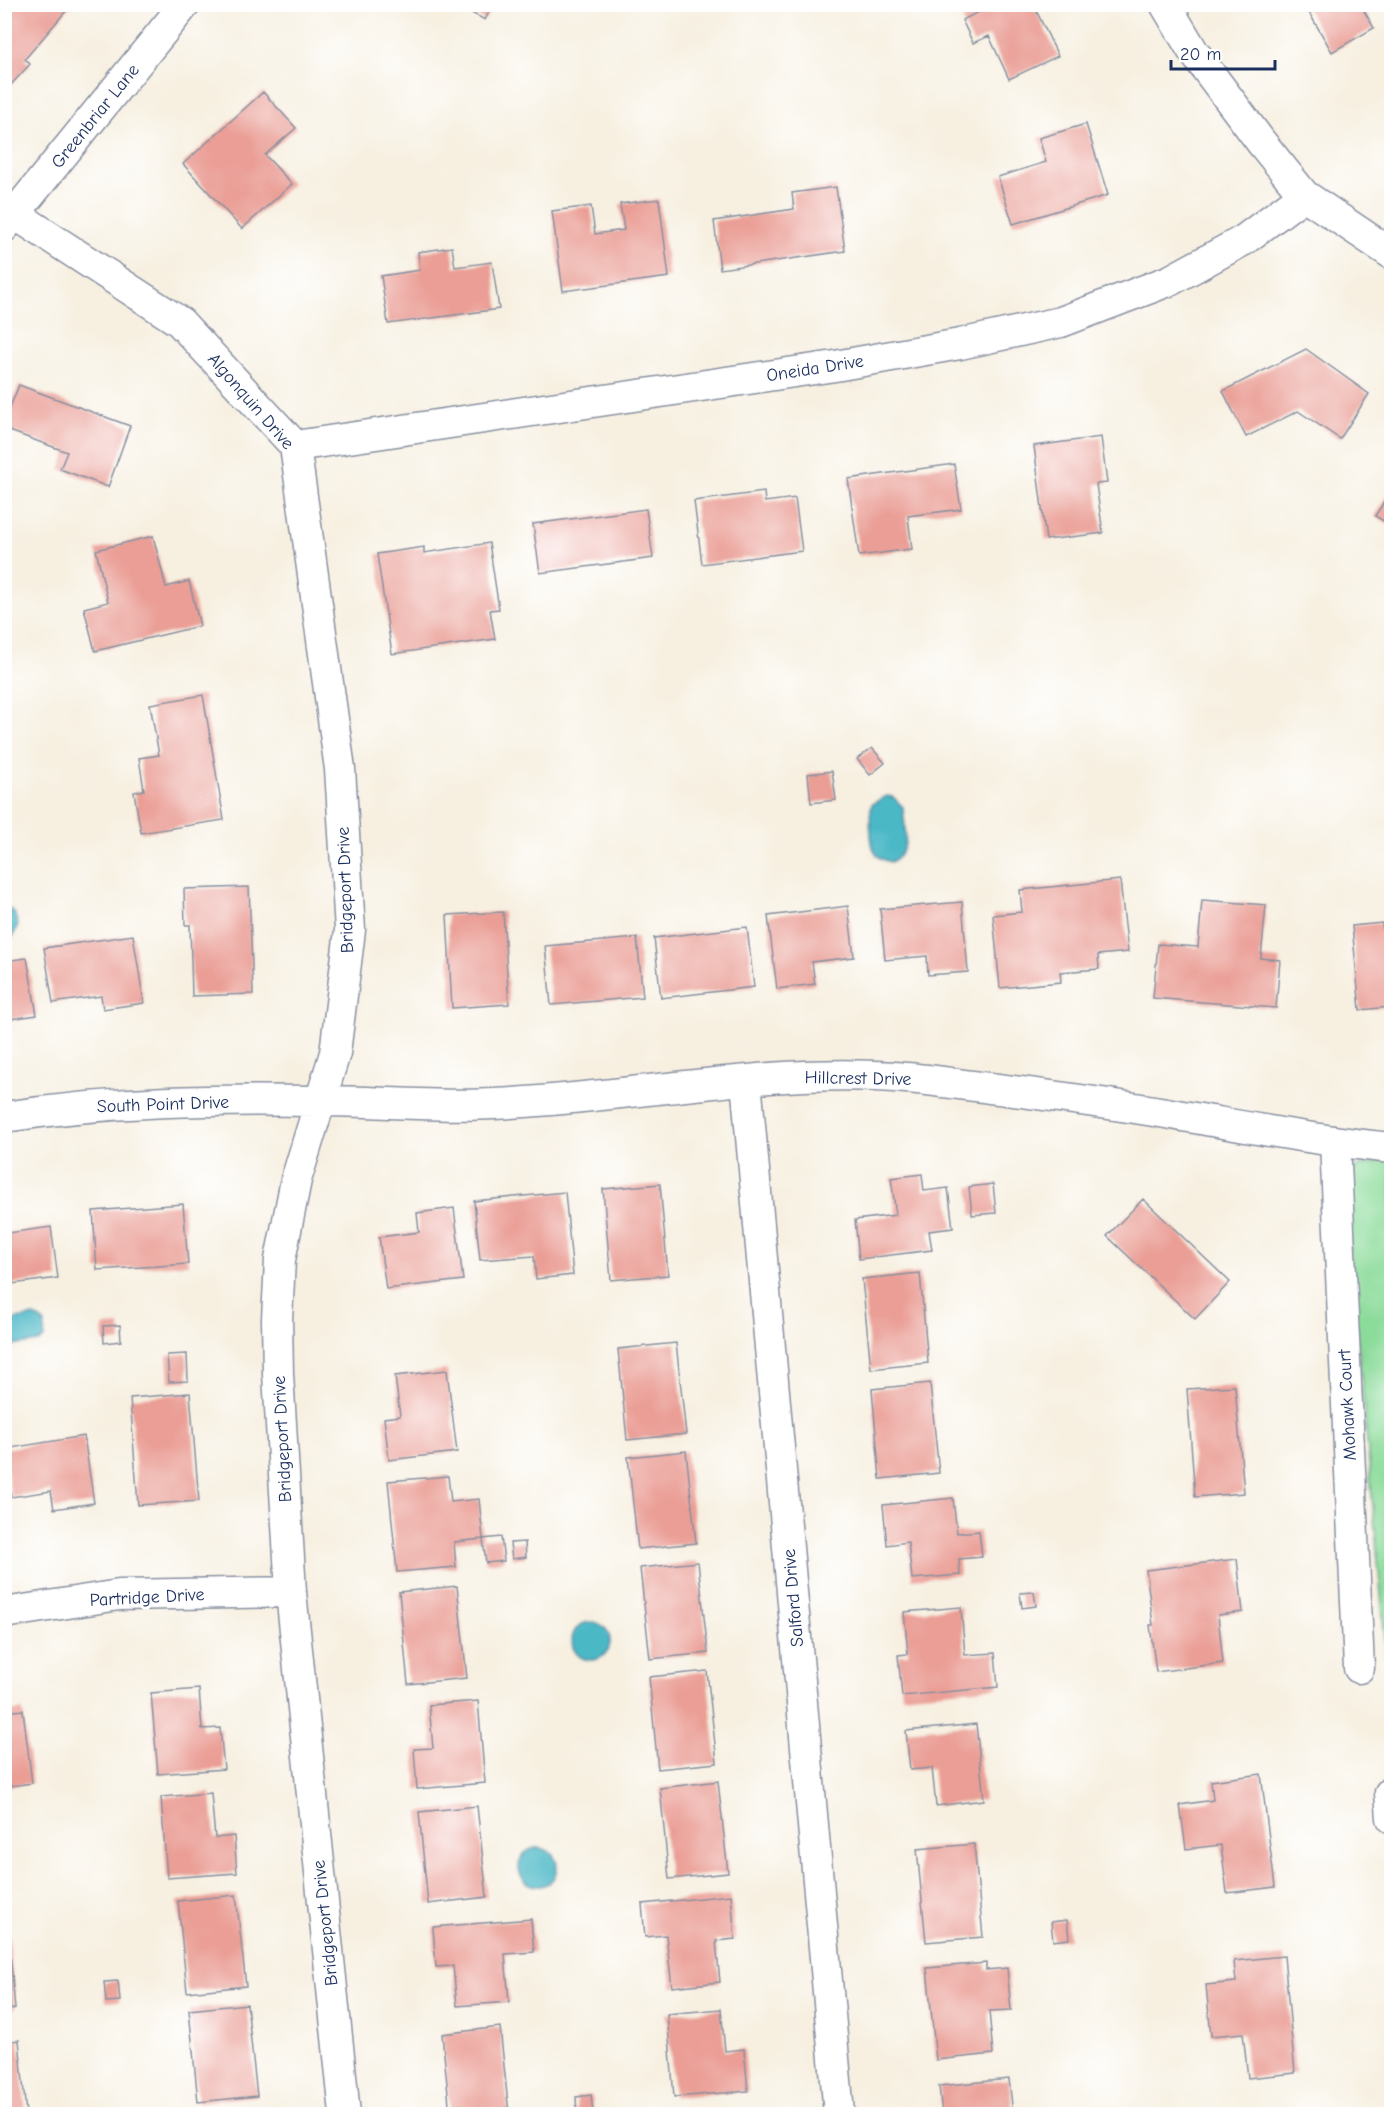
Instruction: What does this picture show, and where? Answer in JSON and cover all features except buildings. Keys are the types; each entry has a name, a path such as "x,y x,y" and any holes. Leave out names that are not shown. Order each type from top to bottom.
{"street":[{"name":"Greenbriar Lane","path":"8,216 185,4"},
{"path":"1165,4 1193,51 1304,195 1392,254"},
{"name":"Oneida Drive","path":"295,446 835,366 960,344 1061,322 1171,280 1244,240 1304,195"},
{"name":"Algonquin Drive","path":"8,216 180,322 295,446 340,769"},
{"name":"Bridgeport Drive","path":"340,769 350,930 335,1053 296,1180 280,1260 277,1319 278,1374 291,1592 345,2115"},
{"name":"Hillcrest Drive","path":"322,1101 445,1105 493,1104 809,1076 906,1077 1170,1114 1335,1143 1392,1148"},
{"name":"Salford Drive","path":"746,1081 839,2115"},
{"name":"South Point Drive","path":"4,1117 58,1109 162,1101 322,1101"},
{"name":"Mohawk Court","path":"1335,1143 1359,1668"},
{"name":"Partridge Drive","path":"4,1613 119,1595 291,1592"}],"green space":[{"path":"1391,1159 1391,1705 1344,1190 1354,1168"}],"water":[{"path":"886,796 893,797 903,807 906,838 902,852 891,862 876,854 870,828 872,804"},
{"path":"4,905 14,912 18,925 13,936 5,941"},
{"path":"34,1316 45,1324 44,1338 38,1342 5,1347 5,1321"},
{"path":"591,1622 604,1628 610,1641 604,1654 591,1660 578,1654 572,1641 578,1628"},
{"path":"538,1848 552,1853 557,1867 552,1881 538,1886 524,1881 519,1867 524,1853"}]}
